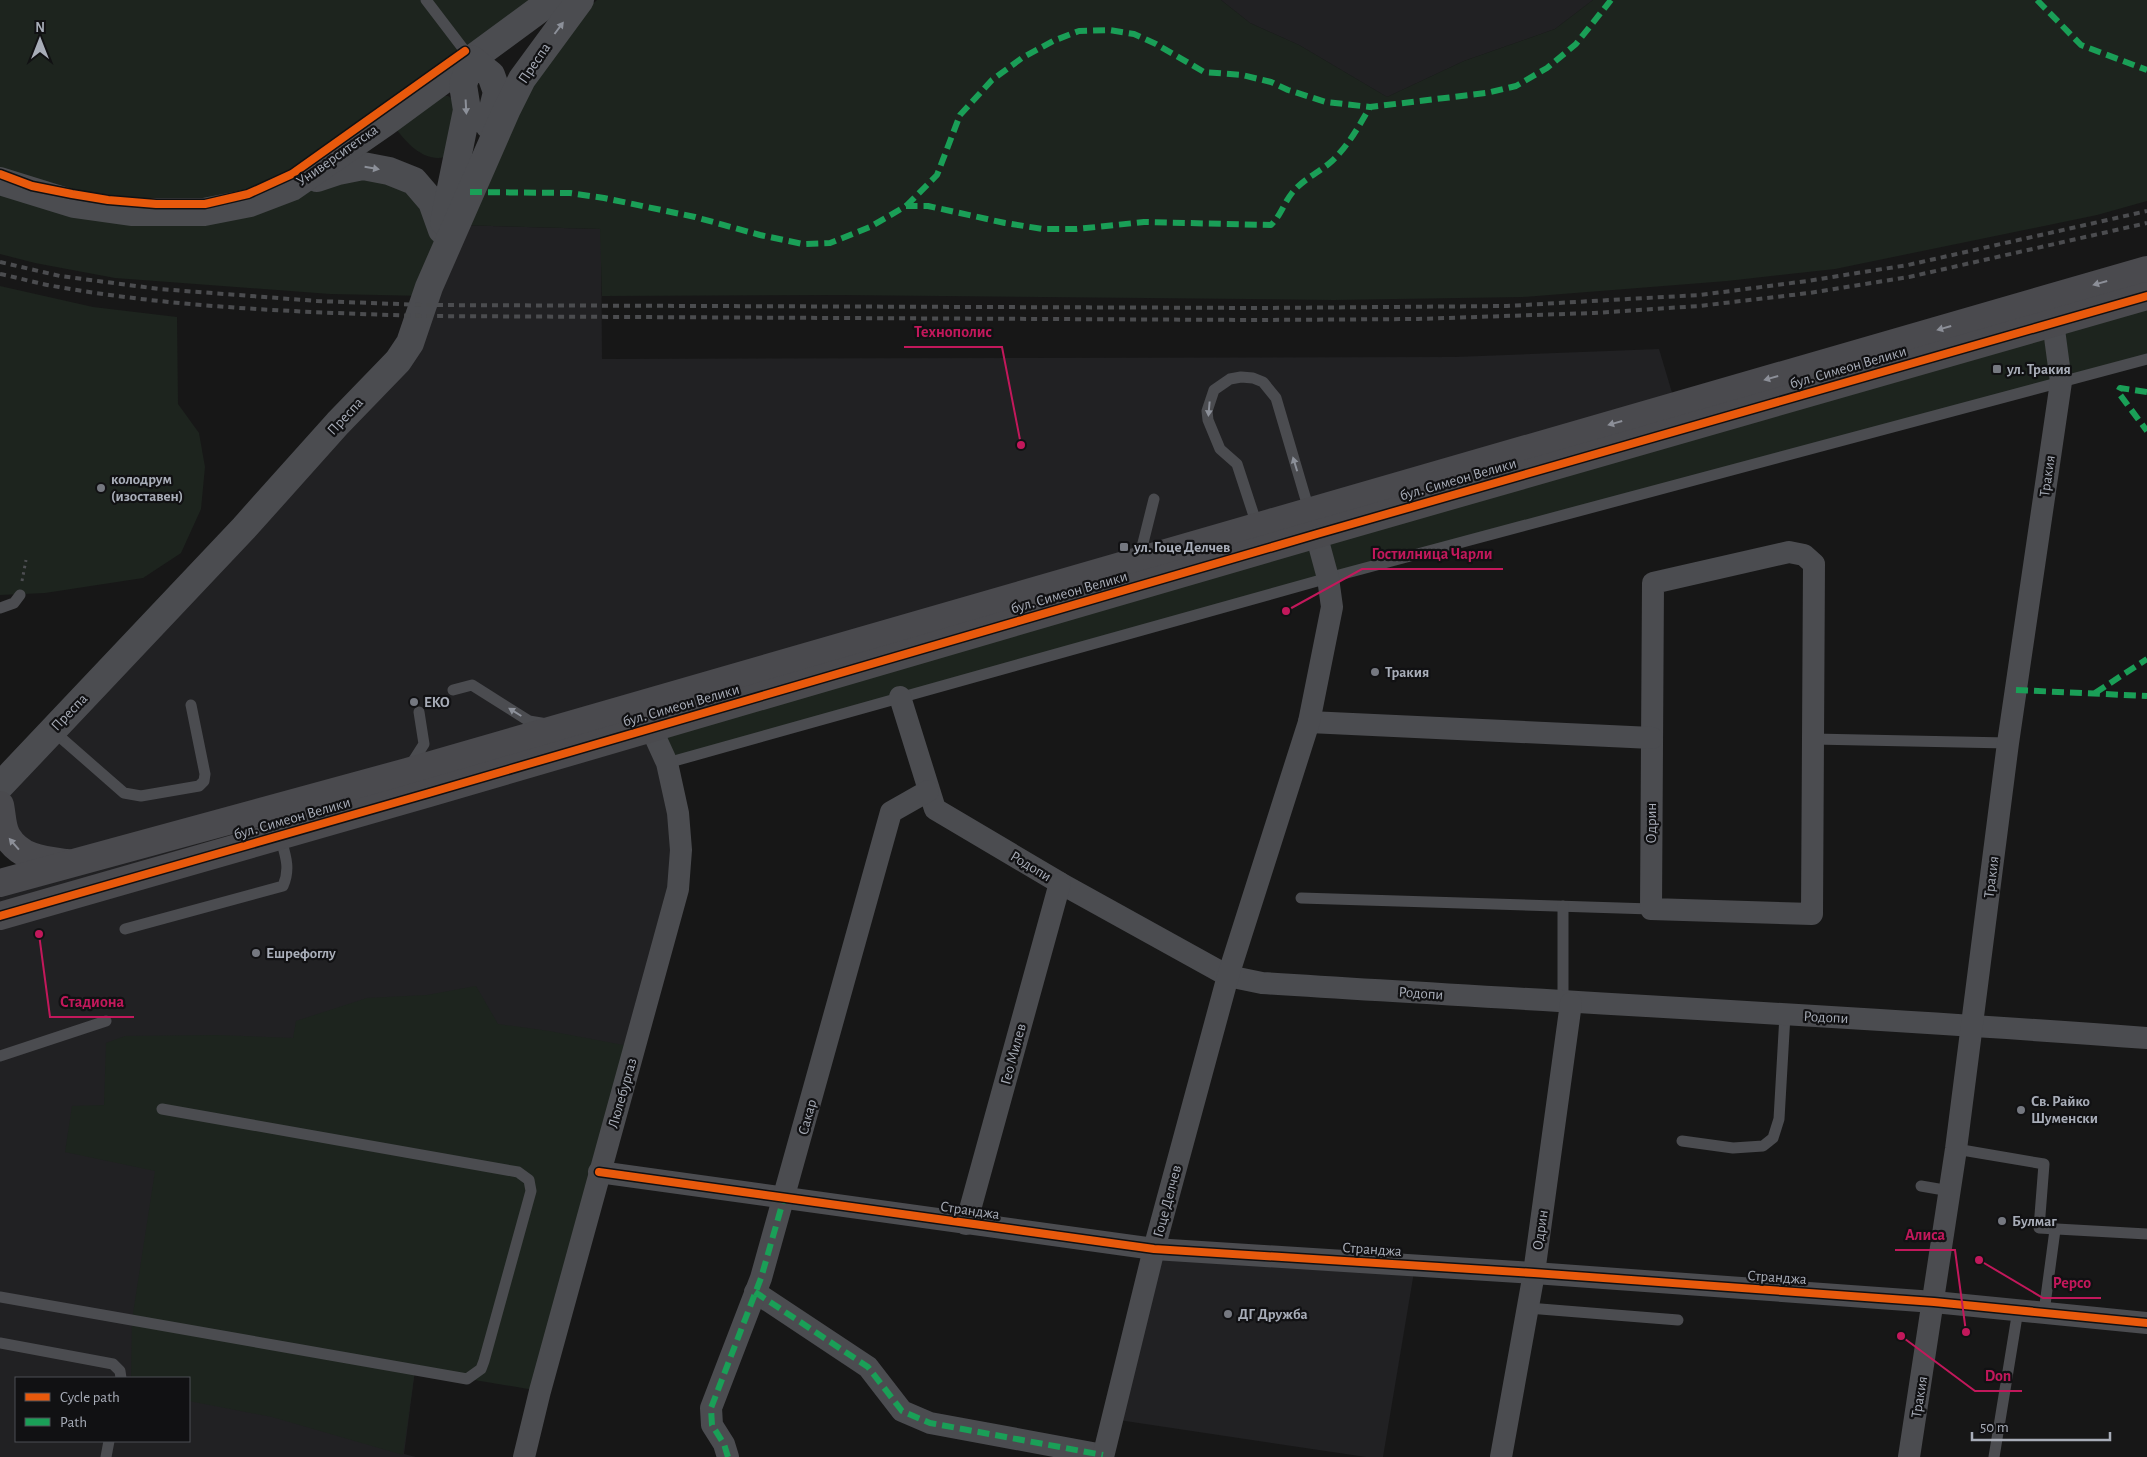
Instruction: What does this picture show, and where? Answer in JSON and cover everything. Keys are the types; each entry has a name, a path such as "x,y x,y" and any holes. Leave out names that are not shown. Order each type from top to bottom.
{"main road":[{"name":"бул. Симеон Велики","path":"0,916 651,728 1313,522 2049,310 2147,270"},
{"name":"бул. Симеон Велики","path":"2049,310 2147,296"},
{"name":"бул. Симеон Велики","path":"0,883 407,772 1257,525 1313,522"},
{"path":"0,805 6,835 20,851 38,859 75,864"}],"street":[{"name":"Университетска","path":"0,180 74,204 131,212 204,212 250,204 292,187 552,0"},
{"name":"Преспа","path":"0,799 8,777 244,528 338,423 398,361 410,343 449,228 522,79 580,0"},
{"path":"449,228 467,110 463,85 471,59 491,76 497,92 476,176"},
{"path":"292,187 338,171 363,166 389,171 414,181 432,202 449,228"},
{"name":"Тракия","path":"1909,1457 1956,1150 2008,743 2061,382 2049,310"},
{"name":"Гоце Делчев","path":"1103,1456 1154,1249 1228,976 1309,722 1332,607 1328,578 1313,522"},
{"name":"Одрин","path":"1651,909 1653,583 1789,552 1804,555 1814,564 1813,739"},
{"name":"Родопи","path":"900,697 935,809 1060,883 1228,976 1262,983 1567,1003 1972,1025 2147,1038"},
{"path":"1309,722 1652,738"},
{"name":"Люлебургаз","path":"524,1457 599,1172 678,889 681,850 678,813 667,763 651,728"},
{"path":"1651,909 1812,914 1813,739"},
{"name":"Сакар","path":"728,1457 724,1444 712,1425 711,1408 755,1292 784,1198 891,812 928,791"},
{"name":"Гео Милев","path":"966,1224 1060,883"},
{"name":"Одрин","path":"1501,1457 1534,1273 1567,1003"},
{"name":"Странджа","path":"599,1172 1154,1249 1534,1273 1934,1302 2147,1322"},
{"path":"755,1292 868,1367 902,1411 930,1423 1103,1456"}],"lane":[{"path":"426,0 471,59"},
{"path":"667,763 1328,578 2147,359"},
{"path":"1257,525 1237,464 1220,449 1208,420 1210,400 1214,390 1230,379 1241,376 1263,382 1273,394 1313,522"},
{"path":"1139,559 1154,499"},
{"path":"0,608 14,604 20,595"},
{"path":"453,690 472,685 530,721 561,727"},
{"path":"52,730 124,793 132,796 199,786 204,781 206,754 191,705"},
{"path":"407,772 424,744 419,712"},
{"path":"1813,739 2008,743"},
{"path":"125,929 283,886 287,876 287,864 280,836"},
{"path":"1300,898 1651,909"},
{"path":"1563,906 1567,1003"},
{"path":"1682,1141 1733,1148 1763,1146 1773,1138 1779,1119 1785,1015"},
{"path":"0,1056 106,1020"},
{"path":"0,1297 467,1379 481,1369 495,1326 531,1190 528,1180 518,1172 162,1109"},
{"path":"1956,1150 2044,1164 2039,1228 2147,1234"},
{"path":"1922,1186 1950,1190"},
{"path":"2044,1312 2055,1230"},
{"path":"1528,1308 1678,1320"},
{"path":"1994,1457 2018,1310"},
{"path":"0,1344 113,1364 120,1371 121,1377"},
{"path":"106,1457 109,1442"}],"path":[{"path":"20,595 26,560"}],"shaded area":[{"path":"0,0 552,0 294,186 389,171 455,225 541,51 597,0 1221,0 1250,23 1299,45 1387,97 1464,61 1555,29 1593,0 2147,0 2147,201 2097,215 1835,269 1727,281 1523,297 1334,300 841,295 602,296 600,229 456,225 427,296 330,294 115,278 35,263 0,254"},
{"path":"1221,0 1593,0 1555,29 1464,61 1387,97 1299,45 1250,23"},
{"path":"433,96 448,96 460,104 449,156 441,158 433,158 419,152 397,130"},
{"path":"456,225 601,229 602,359 1455,357 1659,349 1676,406 651,728 681,850 599,1172 415,1370 404,1454 416,1457 0,1457 0,885 38,859 0,805 398,361"},
{"name":"колодрум (изоставен)","path":"0,286 93,307 177,317 178,404 199,433 205,467 201,509 181,553 143,578 45,593 0,595"},
{"path":"2147,296 2147,359 667,763 651,728"},
{"path":"476,986 498,1024 549,1031 634,1047 540,1391 415,1370 403,1455 272,1417 190,1401 190,1377 131,1377 132,1320 155,1171 65,1152 72,1106 104,1105 106,1043 125,1036 217,1035 293,1038 296,1021 367,998 427,995"},
{"path":"1154,1249 1415,1266 1383,1457 1366,1457 1112,1419"}],"railway":[{"path":"0,262 60,276 159,289 317,301 424,305 1263,308 1507,306 1700,295 1807,281 1908,265 2147,211"},
{"path":"0,274 52,286 149,300 284,311 420,316 1418,319 1594,313 1699,306 1809,293 1909,277 2147,223"}],"marked path":[{"path":"906,206 937,175 960,115 992,80 1022,58 1053,41 1079,31 1109,30 1134,34 1156,44 1204,72 1242,75 1271,82 1288,90 1326,102 1370,107 1486,93 1516,86 1547,68 1576,44 1611,0"},
{"path":"2037,0 2081,45 2147,70"},
{"path":"470,192 570,193 604,198 695,217 760,235 803,244 830,243 870,227 906,206 928,206 1005,223 1043,229 1077,229 1144,222 1271,225 1296,188 1338,155 1353,136 1370,107"},
{"path":"2147,392 2120,388 2118,392 2147,431"},
{"path":"2095,693 2147,659"},
{"path":"2016,690 2147,696"},
{"path":"728,1457 724,1444 712,1425 711,1408 761,1278 784,1198"},
{"path":"755,1292 868,1367 902,1411 930,1423 1103,1455"}],"cycle path":[{"path":"0,174 32,186 72,194 108,200 156,204 205,204 248,194 292,174 465,51"},
{"path":"0,916 1317,534 2147,296"},
{"path":"599,1172 1154,1249 1534,1273 1934,1302 2147,1323"}],"place":[{"name":"ул. Тракия","path":"1997,369"},
{"name":"Технополис","path":"1021,445"},
{"name":"колодрум (изоставен)","path":"101,488"},
{"name":"ул. Гоце Делчев","path":"1124,547"},
{"name":"Гостилница Чарли","path":"1286,611"},
{"name":"Тракия","path":"1375,672"},
{"name":"EKO","path":"414,702"},
{"name":"Стадиона","path":"39,934"},
{"name":"Ешрефоглу","path":"256,953"},
{"name":"Св. Райко Шуменски","path":"2021,1110"},
{"name":"Булмаг","path":"2002,1221"},
{"name":"Pepco","path":"1979,1260"},
{"name":"ДГ Дружба","path":"1228,1314"},
{"name":"Алиса","path":"1966,1332"},
{"name":"Don","path":"1901,1336"}]}
